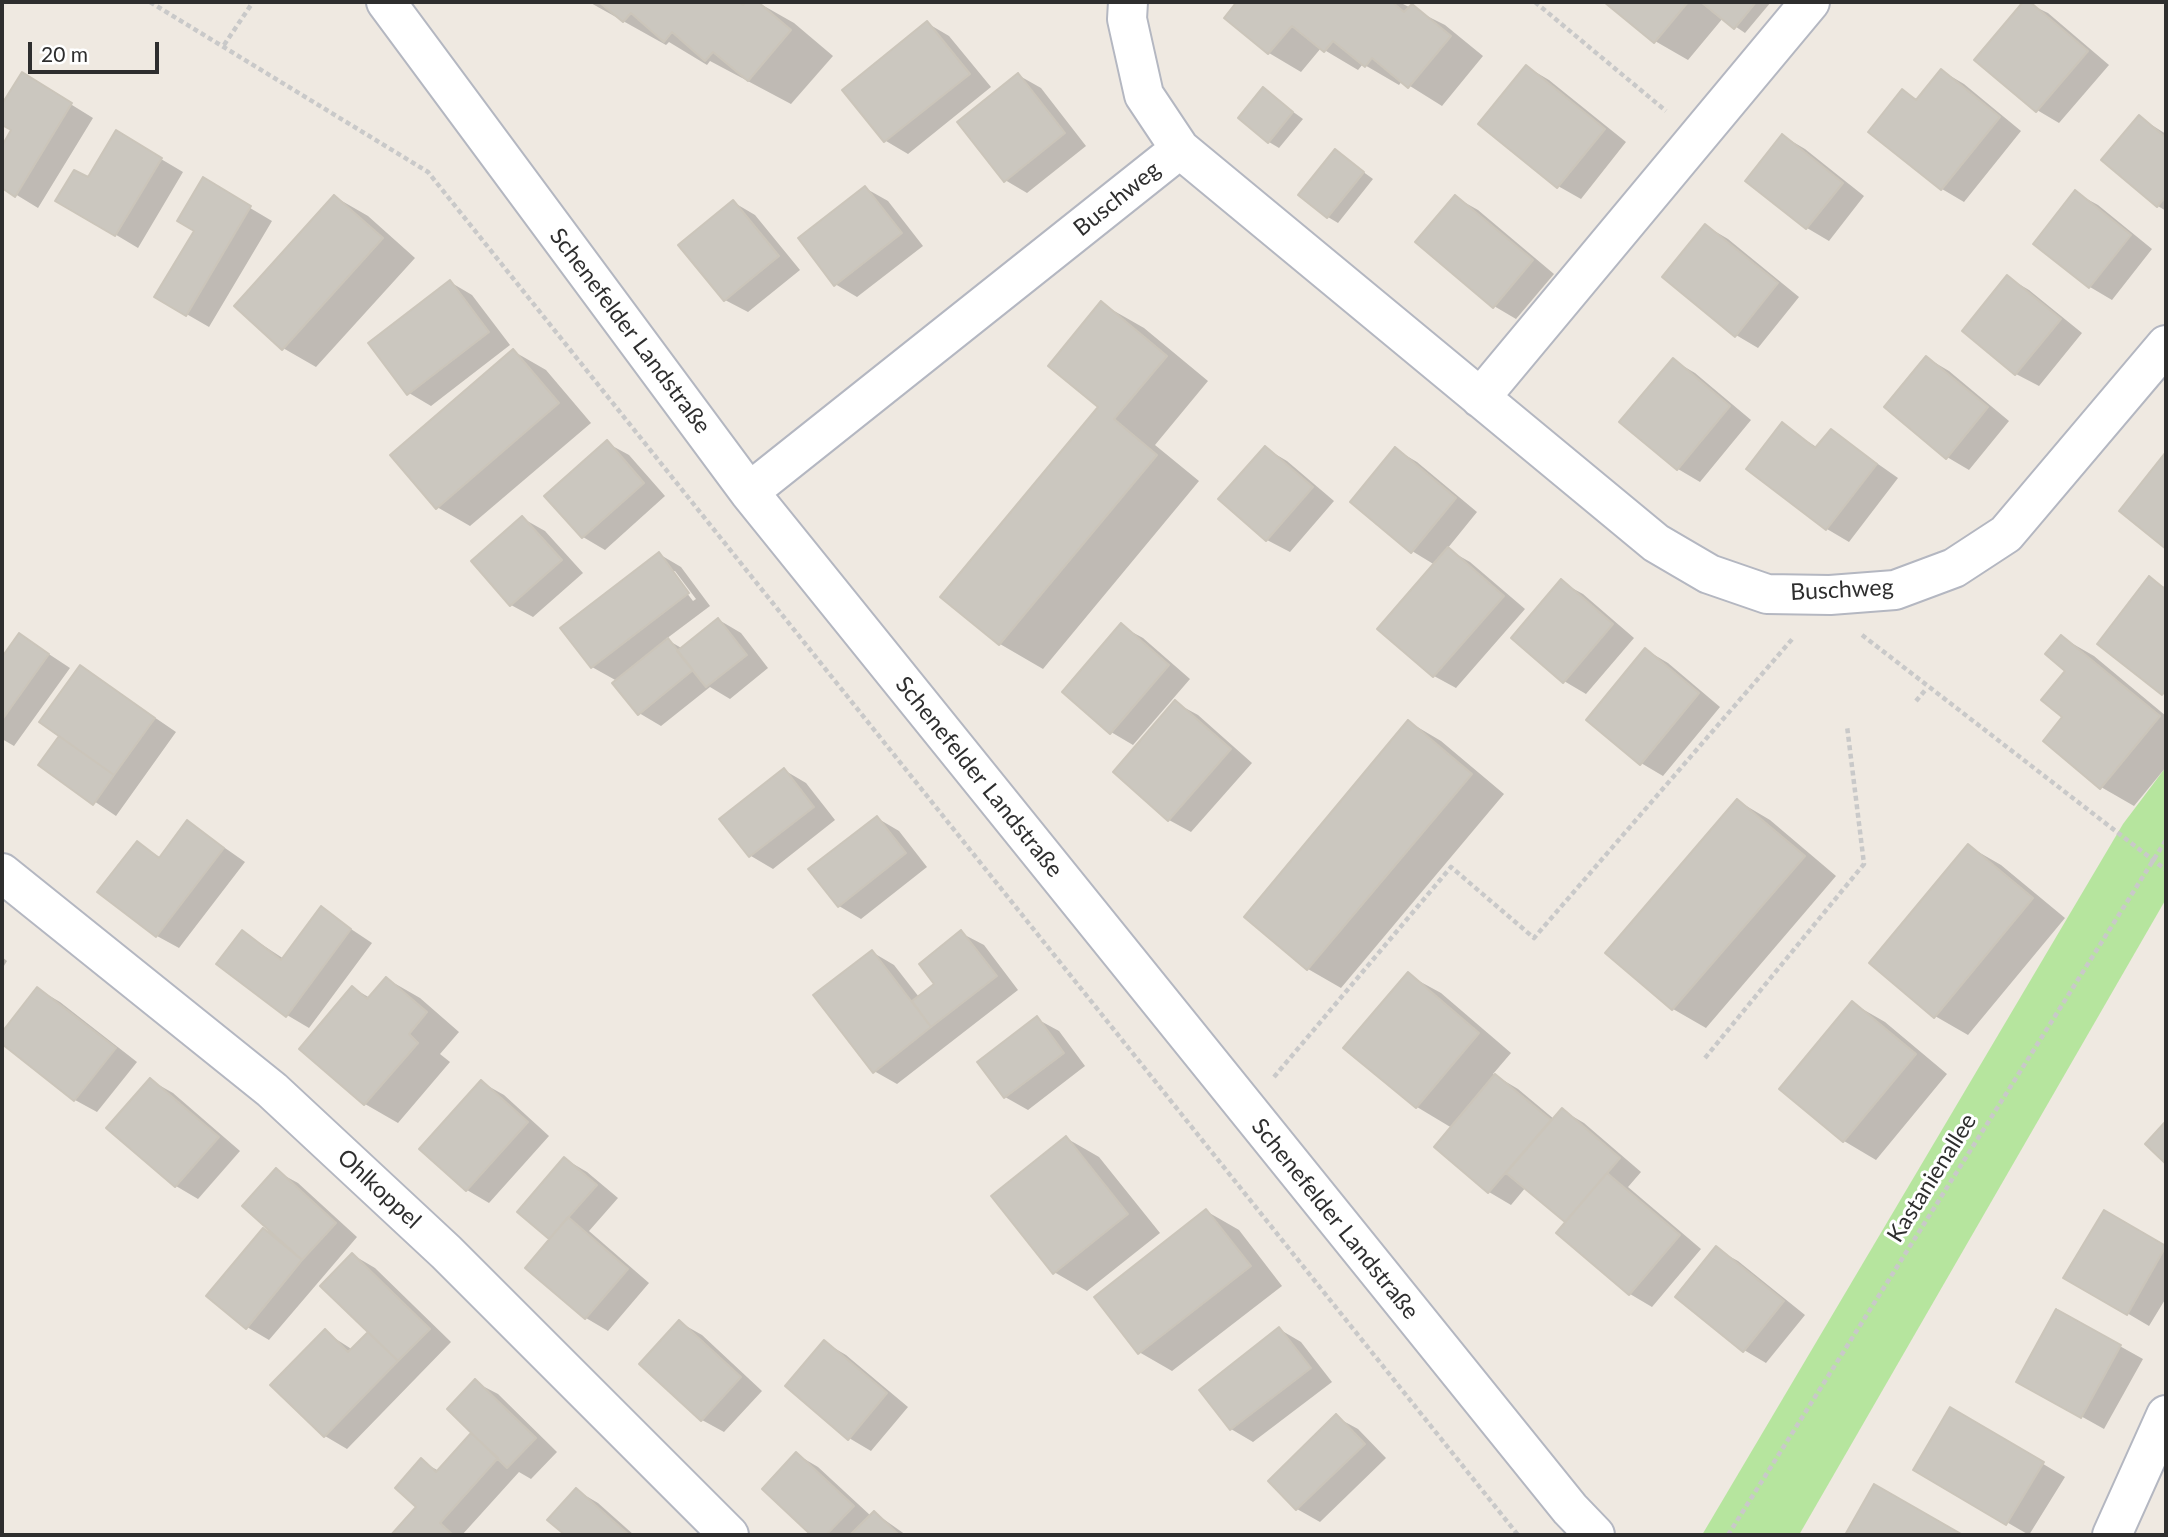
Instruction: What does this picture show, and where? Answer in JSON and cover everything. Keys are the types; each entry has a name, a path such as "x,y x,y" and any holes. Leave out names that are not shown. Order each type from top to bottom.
{"street":[{"name":"Schenefelder Landstraße","path":"386,2 749,492 1570,1509 1595,1535"},
{"path":"1128,2 1127,19 1144,95 1180,149"},
{"path":"1480,398 1810,2"},
{"name":"Buschweg","path":"749,492 1180,149 1656,543 1709,575 1767,594 1829,595 1895,590 1954,568 2006,534 2166,345"},
{"name":"Ohlkoppel","path":"2,873 272,1090 446,1252 729,1535"},
{"path":"2112,1535 2166,1415"}],"path":[{"path":"150,2 225,45 267,76 428,172 1518,1535"},
{"path":"225,45 253,2"},
{"path":"1535,2 1696,136"},
{"path":"1241,1102 1279,1073 1451,867 1534,938 1829,595 1865,638 2166,870"},
{"path":"1916,701 1927,688"},
{"path":"1705,1058 1864,864 1847,726"},
{"name":"Kastanienallee","path":"1728,1535 2166,840"}],"green space":[{"path":"2166,767 2166,899 1799,1535 1702,1535 2123,824"}],"building":[{"path":"599,2 739,2 743,5 746,2 758,2 791,30 748,81 713,52 705,61 672,32 664,42 631,13 623,22"},
{"path":"1232,2 1392,2 1404,12 1412,4 1451,36 1408,88 1372,58 1365,67 1333,41 1324,52 1292,26 1268,54 1224,18 1235,4"},
{"path":"1604,2 1688,2 1654,43"},
{"path":"1701,2 1756,2 1734,29"},
{"path":"2023,2 2030,2 2088,51 2036,112 1974,60"},
{"path":"927,21 970,74 884,142 842,90"},
{"path":"1526,65 1605,129 1557,188 1478,124"},
{"path":"1941,69 2000,117 1941,190 1868,132 1902,89 1916,100"},
{"path":"22,72 72,103 15,197 2,188 2,146 11,130 2,125 2,104"},
{"path":"1018,73 1065,133 1004,182 957,122"},
{"path":"1263,87 1293,112 1268,143 1238,118"},
{"path":"2139,115 2166,138 2166,196 2157,207 2101,160"},
{"path":"116,130 162,158 115,236 55,201 74,170 88,177"},
{"path":"1782,134 1843,183 1806,229 1745,181"},
{"path":"1335,149 1364,172 1327,218 1298,195"},
{"path":"203,177 251,206 186,316 154,297 194,231 177,221"},
{"path":"865,186 902,233 834,286 798,238"},
{"path":"2075,190 2131,235 2089,288 2033,244"},
{"path":"334,195 383,238 282,350 234,306"},
{"path":"1455,195 1533,260 1493,308 1415,242"},
{"path":"733,200 779,256 724,301 678,245"},
{"path":"1705,224 1778,283 1735,337 1662,277"},
{"path":"2007,275 2061,319 2015,375 1962,331"},
{"path":"450,280 489,332 407,395 368,343"},
{"path":"1101,301 1167,356 1114,419 1157,455 999,645 940,597 1098,407 1048,366"},
{"path":"513,349 559,403 436,509 390,455"},
{"path":"1926,356 1988,407 1946,459 1884,407"},
{"path":"1673,358 1730,406 1677,470 1619,422"},
{"path":"1782,422 1815,448 1831,429 1877,464 1826,530 1746,469"},
{"path":"607,440 644,483 582,538 544,496"},
{"path":"1265,446 1313,487 1266,541 1218,499"},
{"path":"1395,447 1456,498 1411,553 1350,502"},
{"path":"2165,453 2166,455 2166,549 2119,511"},
{"path":"522,516 562,560 510,606 471,561"},
{"path":"1448,547 1504,596 1433,677 1377,629"},
{"path":"659,552 689,593 591,668 560,628"},
{"path":"2149,576 2166,590 2166,690 2162,695 2097,644"},
{"path":"1561,579 1613,624 1563,683 1511,638"},
{"path":"718,618 747,655 706,687 677,651"},
{"path":"1121,623 1169,665 1110,734 1062,692"},
{"path":"19,633 49,654 2,720 2,657"},
{"path":"2061,635 2160,716 2100,789 2043,741 2062,717 2041,700 2065,671 2045,654"},
{"path":"668,638 693,670 638,715 612,683"},
{"path":"1645,648 1699,693 1640,765 1586,720"},
{"path":"80,665 155,718 114,775 39,722"},
{"path":"1175,700 1231,749 1168,821 1113,772"},
{"path":"1408,720 1472,774 1307,970 1244,917"},
{"path":"59,736 114,775 93,805 38,765"},
{"path":"784,768 814,807 749,857 719,819"},
{"path":"1737,799 1805,856 1672,1010 1605,953"},
{"path":"877,816 906,853 838,907 808,869"},
{"path":"187,820 224,848 156,937 97,892 137,841 159,858"},
{"path":"1968,844 2033,898 1934,1018 1869,963"},
{"path":"321,906 351,929 286,1017 216,964 242,930 281,960"},
{"path":"961,930 997,976 931,1027 912,1001 934,984 919,964"},
{"path":"872,950 931,1027 873,1073 813,995"},
{"path":"1408,972 1479,1033 1416,1108 1343,1048"},
{"path":"386,977 427,1012 409,1034 418,1043 364,1105 299,1049 352,986 367,999"},
{"path":"37,987 116,1048 74,1101 2,1044 2,1032"},
{"path":"1852,1001 1916,1054 1843,1142 1779,1089"},
{"path":"1037,1016 1064,1053 1004,1098 977,1062"},
{"path":"1495,1074 1551,1120 1488,1193 1434,1147"},
{"path":"150,1078 219,1137 175,1187 106,1128"},
{"path":"481,1080 528,1122 466,1191 419,1149"},
{"path":"1562,1108 1620,1158 1565,1222 1506,1173"},
{"path":"2166,1121 2166,1164 2145,1144"},
{"path":"1066,1136 1128,1214 1053,1274 991,1196"},
{"path":"564,1157 597,1185 549,1239 517,1212"},
{"path":"276,1168 336,1223 302,1260 242,1206"},
{"path":"1607,1173 1680,1235 1629,1295 1556,1233"},
{"path":"1206,1209 1251,1266 1138,1354 1094,1297"},
{"path":"2104,1210 2166,1246 2127,1315 2063,1278"},
{"path":"568,1217 628,1269 585,1319 525,1268"},
{"path":"263,1228 302,1260 246,1329 206,1296"},
{"path":"1716,1246 1784,1301 1743,1352 1675,1297"},
{"path":"352,1253 430,1329 398,1361 320,1286"},
{"path":"2056,1309 2121,1345 2081,1418 2016,1382"},
{"path":"679,1320 741,1377 701,1421 639,1364"},
{"path":"1279,1327 1311,1368 1230,1430 1199,1390"},
{"path":"325,1329 348,1352 368,1332 398,1361 324,1437 270,1385"},
{"path":"824,1340 887,1393 848,1440 785,1386"},
{"path":"475,1379 536,1438 507,1468 447,1409"},
{"path":"1950,1407 2044,1462 2006,1525 1913,1470"},
{"path":"1336,1414 1365,1444 1296,1510 1268,1481"},
{"path":"471,1433 498,1458 440,1523 453,1535 391,1535 416,1507 395,1488 421,1458 436,1472"},
{"path":"796,1452 854,1506 826,1535 811,1535 762,1489"},
{"path":"1874,1484 1963,1535 1845,1535"},
{"path":"576,1488 629,1535 565,1535 547,1520"},
{"path":"874,1511 899,1535 850,1535"}]}
